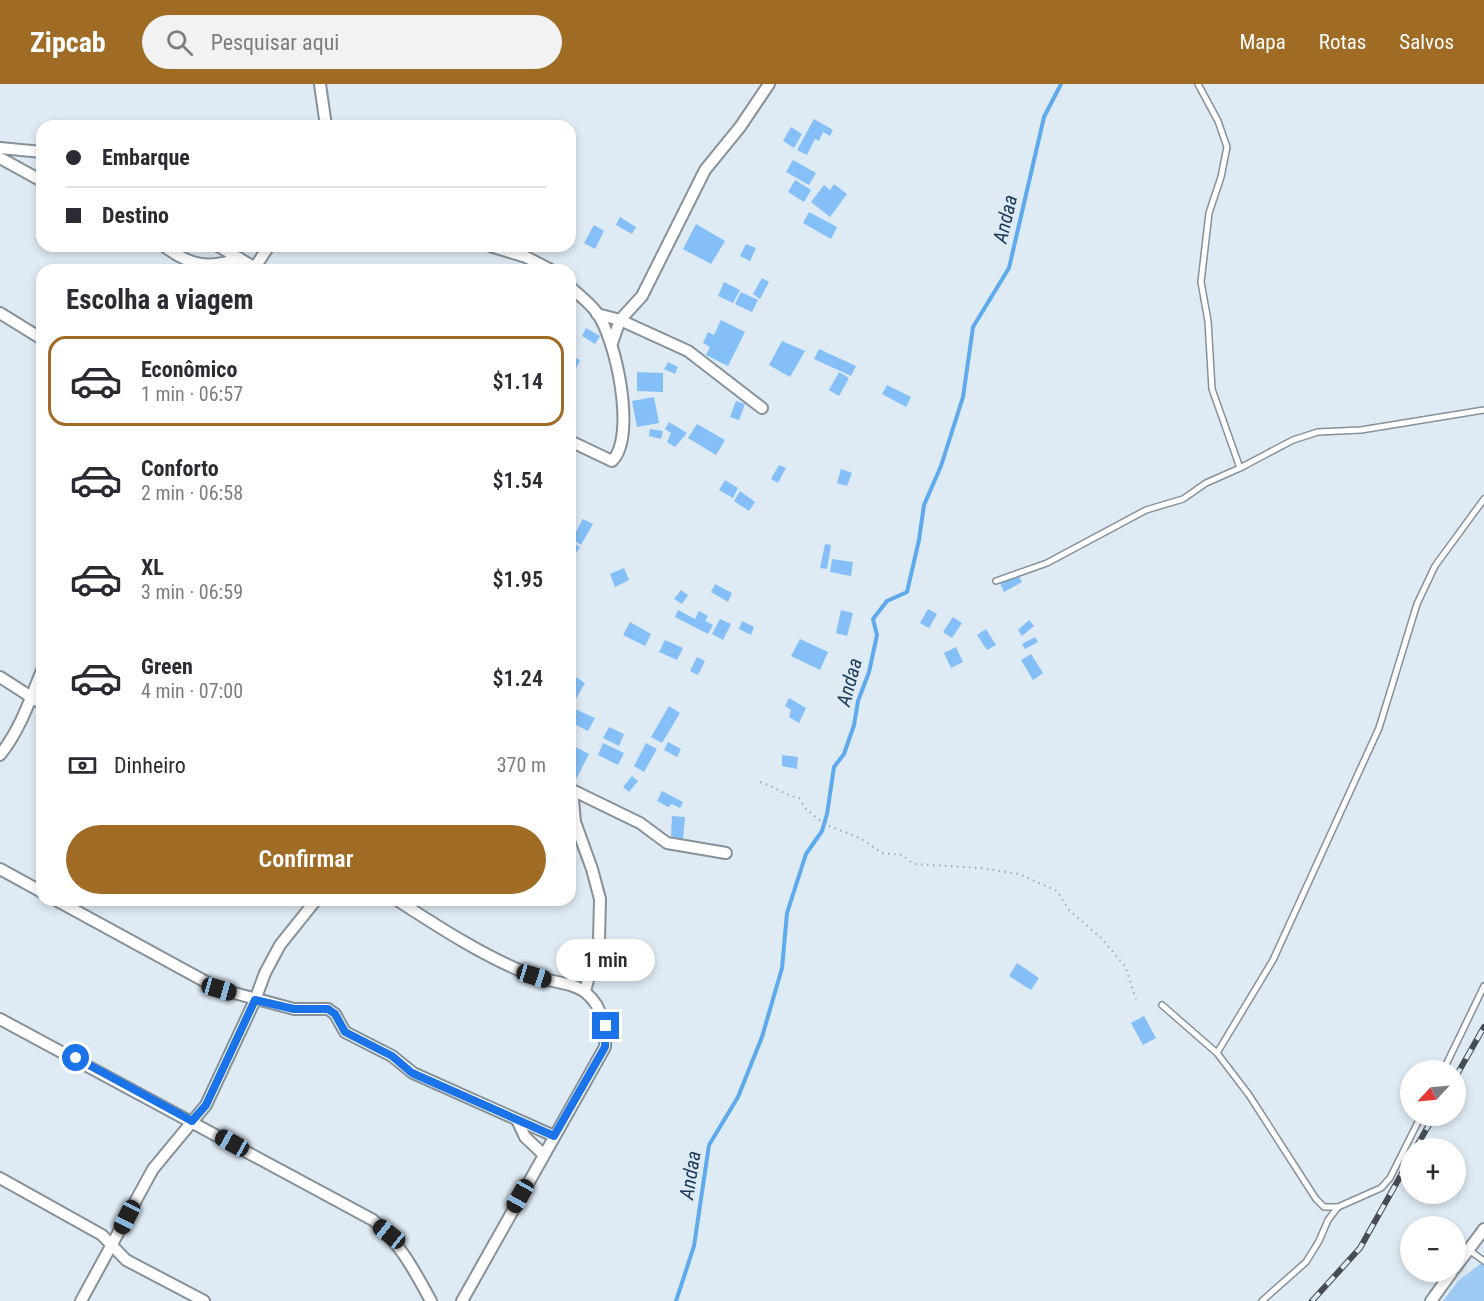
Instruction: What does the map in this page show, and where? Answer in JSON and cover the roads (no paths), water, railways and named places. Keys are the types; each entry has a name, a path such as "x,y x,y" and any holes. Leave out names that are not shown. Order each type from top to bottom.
{"street":[{"path":"320,84 325,120"},
{"path":"612,343 620,320 642,296 705,170 740,127 769,84"},
{"path":"0,148 36,151"},
{"path":"0,158 36,179"},
{"path":"173,252 196,264"},
{"path":"228,252 248,264"},
{"path":"510,252 539,264"},
{"path":"224,264 239,258"},
{"path":"576,293 597,314 612,343 623,419 623,443 618,455 612,461 576,444"},
{"path":"0,313 36,335"},
{"path":"597,314 620,320 688,351 762,408"},
{"path":"0,677 36,700"},
{"path":"0,755 36,703"},
{"path":"576,792 640,824 667,843 726,853"},
{"path":"576,825 600,899 599,940 585,992"},
{"path":"0,869 36,889"},
{"path":"67,906 219,989 294,1009 328,1009 335,1014 345,1032 392,1056 412,1073 518,1122 554,1136"},
{"path":"81,1301 153,1169 206,1105 255,1000 265,973 280,945 311,906"},
{"path":"406,906 431,922 526,972 585,992 597,1007 606,1026 605,1047 462,1301"},
{"path":"0,1019 373,1220 406,1254 431,1301"},
{"path":"518,1122 525,1137 543,1155"},
{"path":"0,1178 90,1227 113,1245 126,1260 204,1301"},
{"path":"1466,1254 1484,1229"},
{"path":"1431,1301 1445,1282"}],"lane":[{"path":"1198,84 1218,121 1227,147 1221,177 1209,213 1201,282 1208,321 1212,389 1240,468"},
{"path":"996,582 1047,563 1146,510 1183,499 1206,483 1293,440 1318,432 1361,430 1484,410"},
{"path":"1217,1053 1273,960 1374,739 1417,604 1435,566 1484,499"},
{"path":"1448,1060 1484,986"},
{"path":"1162,1005 1217,1053 1249,1095 1316,1199 1324,1207 1338,1207 1381,1188 1390,1178 1417,1126"},
{"path":"1262,1301 1306,1262 1328,1220 1338,1207"},
{"path":"1469,1250 1484,1261"}],"waterway":[{"name":"Andaa","path":"676,1301 694,1246 709,1145 738,1097 762,1037 782,968 787,913 806,854 822,831 834,767 844,754 854,725 858,701 869,672 877,635 873,619 887,601 907,592 919,540 924,505 941,466 963,397 973,327 1009,268 1044,117 1061,84"}],"railway":[{"path":"1465,1060 1484,1027"},
{"path":"1421,1138 1428,1126"},
{"path":"1312,1301 1360,1248 1400,1177"}]}
